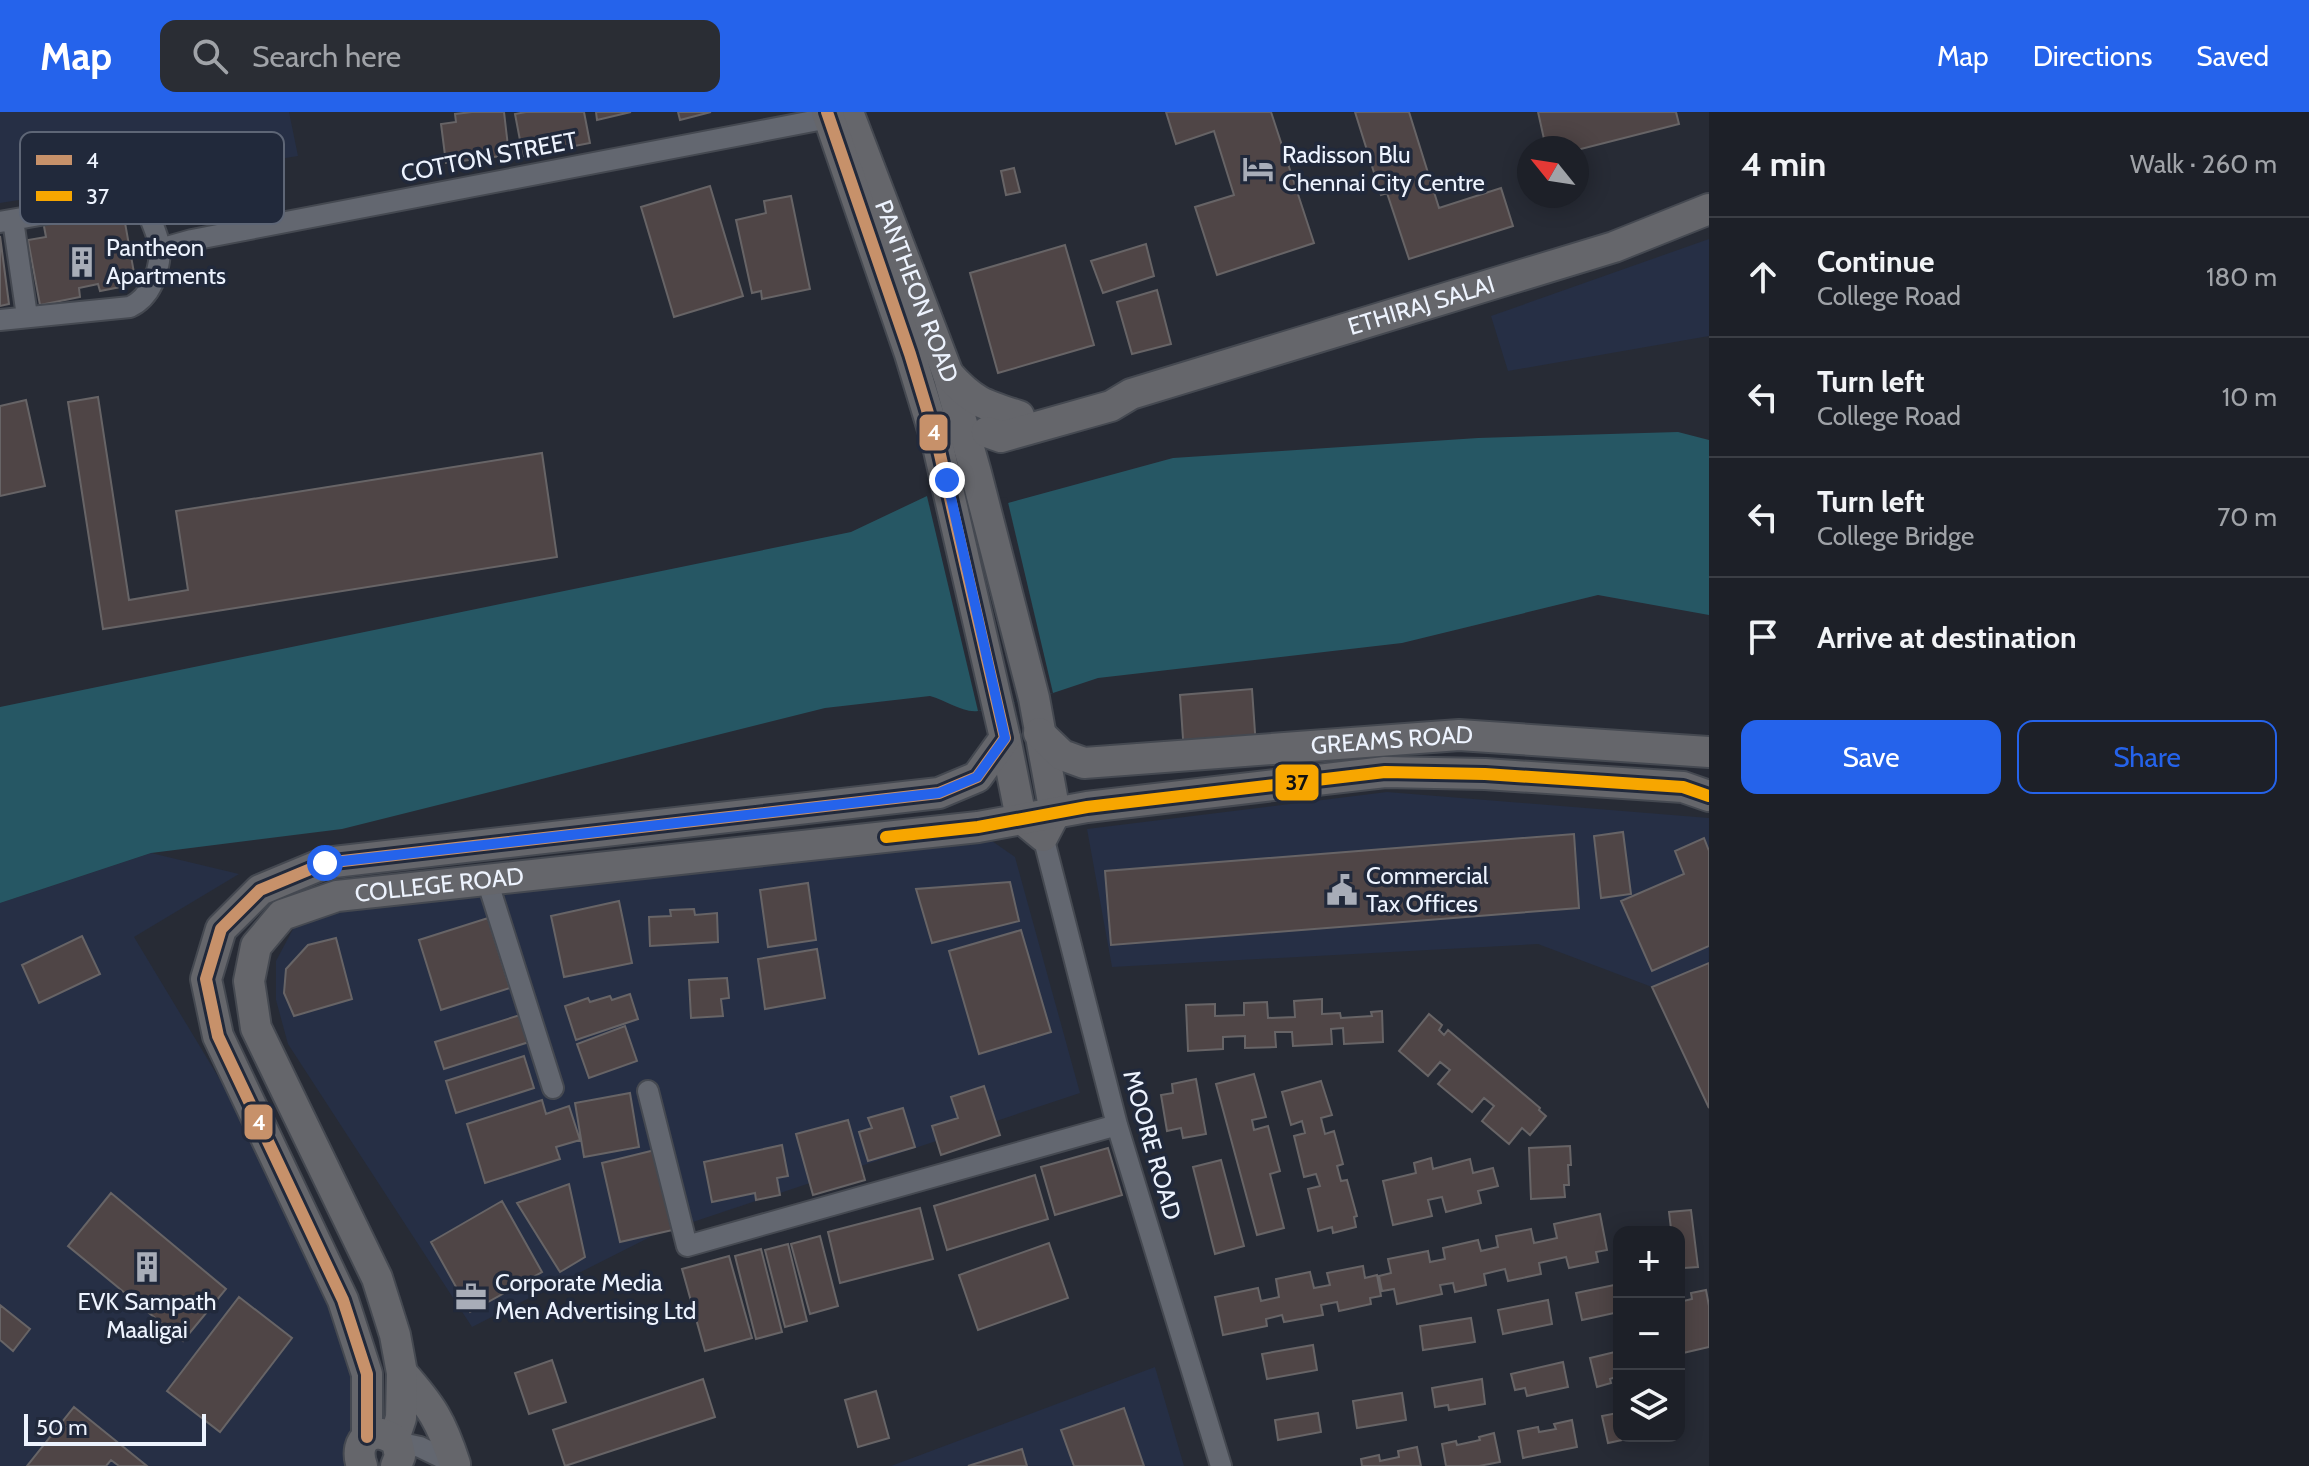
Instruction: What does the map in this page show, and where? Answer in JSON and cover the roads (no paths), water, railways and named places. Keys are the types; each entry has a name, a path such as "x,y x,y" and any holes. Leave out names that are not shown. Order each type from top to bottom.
{"main road":[{"name":"PANTHEON ROAD","path":"835,114 948,374 1034,698 1039,733 1040,822"},
{"path":"835,114 910,354 963,439 947,480 1005,738 1040,822"},
{"name":"ETHIRAJ SALAI","path":"963,439 1001,437 1111,406 1131,394 1614,247 1709,209"},
{"path":"948,374 978,402 1019,416"},
{"name":"ETHIRAJ SALAI","path":"963,439 998,422 1109,390 1131,394"},
{"name":"GREAMS ROAD","path":"1039,733 1062,755 1084,763 1459,735 1709,752"},
{"name":"COLLEGE ROAD","path":"383,1450 367,1374 343,1300 218,1036 206,979 221,929 260,890 325,863 939,793 977,777 1005,738"},
{"name":"GREAMS ROAD","path":"1040,822 1385,772 1485,774 1683,787 1709,796"},
{"name":"COLLEGE ROAD","path":"383,1450 401,1418 402,1373 395,1335 377,1278 256,1028 249,981 256,946 282,915 337,896 1040,822"},
{"path":"402,1373 437,1416 457,1465"}],"street":[{"name":"COTTON STREET","path":"284,222 835,114"},
{"path":"6,221 27,316"},
{"path":"0,320 130,307 138,303 153,285 160,249 152,224"},
{"name":"COTTON STREET","path":"160,249 274,224"},
{"name":"MOORE ROAD","path":"1040,822 1117,1125 1221,1466"},
{"path":"487,880 553,1088"},
{"path":"648,1091 687,1246 1117,1125"},
{"path":"383,1450 420,1447 457,1465"}],"place":[{"name":"Radisson Blu Chennai City Centre","path":"1258,169"},
{"name":"Pantheon Apartments","path":"82,262"},
{"name":"Commercial Tax Offices","path":"1342,890"},
{"name":"EVK Sampath Maaligai","path":"147,1267"},
{"name":"Corporate Media Men Advertising Ltd","path":"471,1297"}]}
